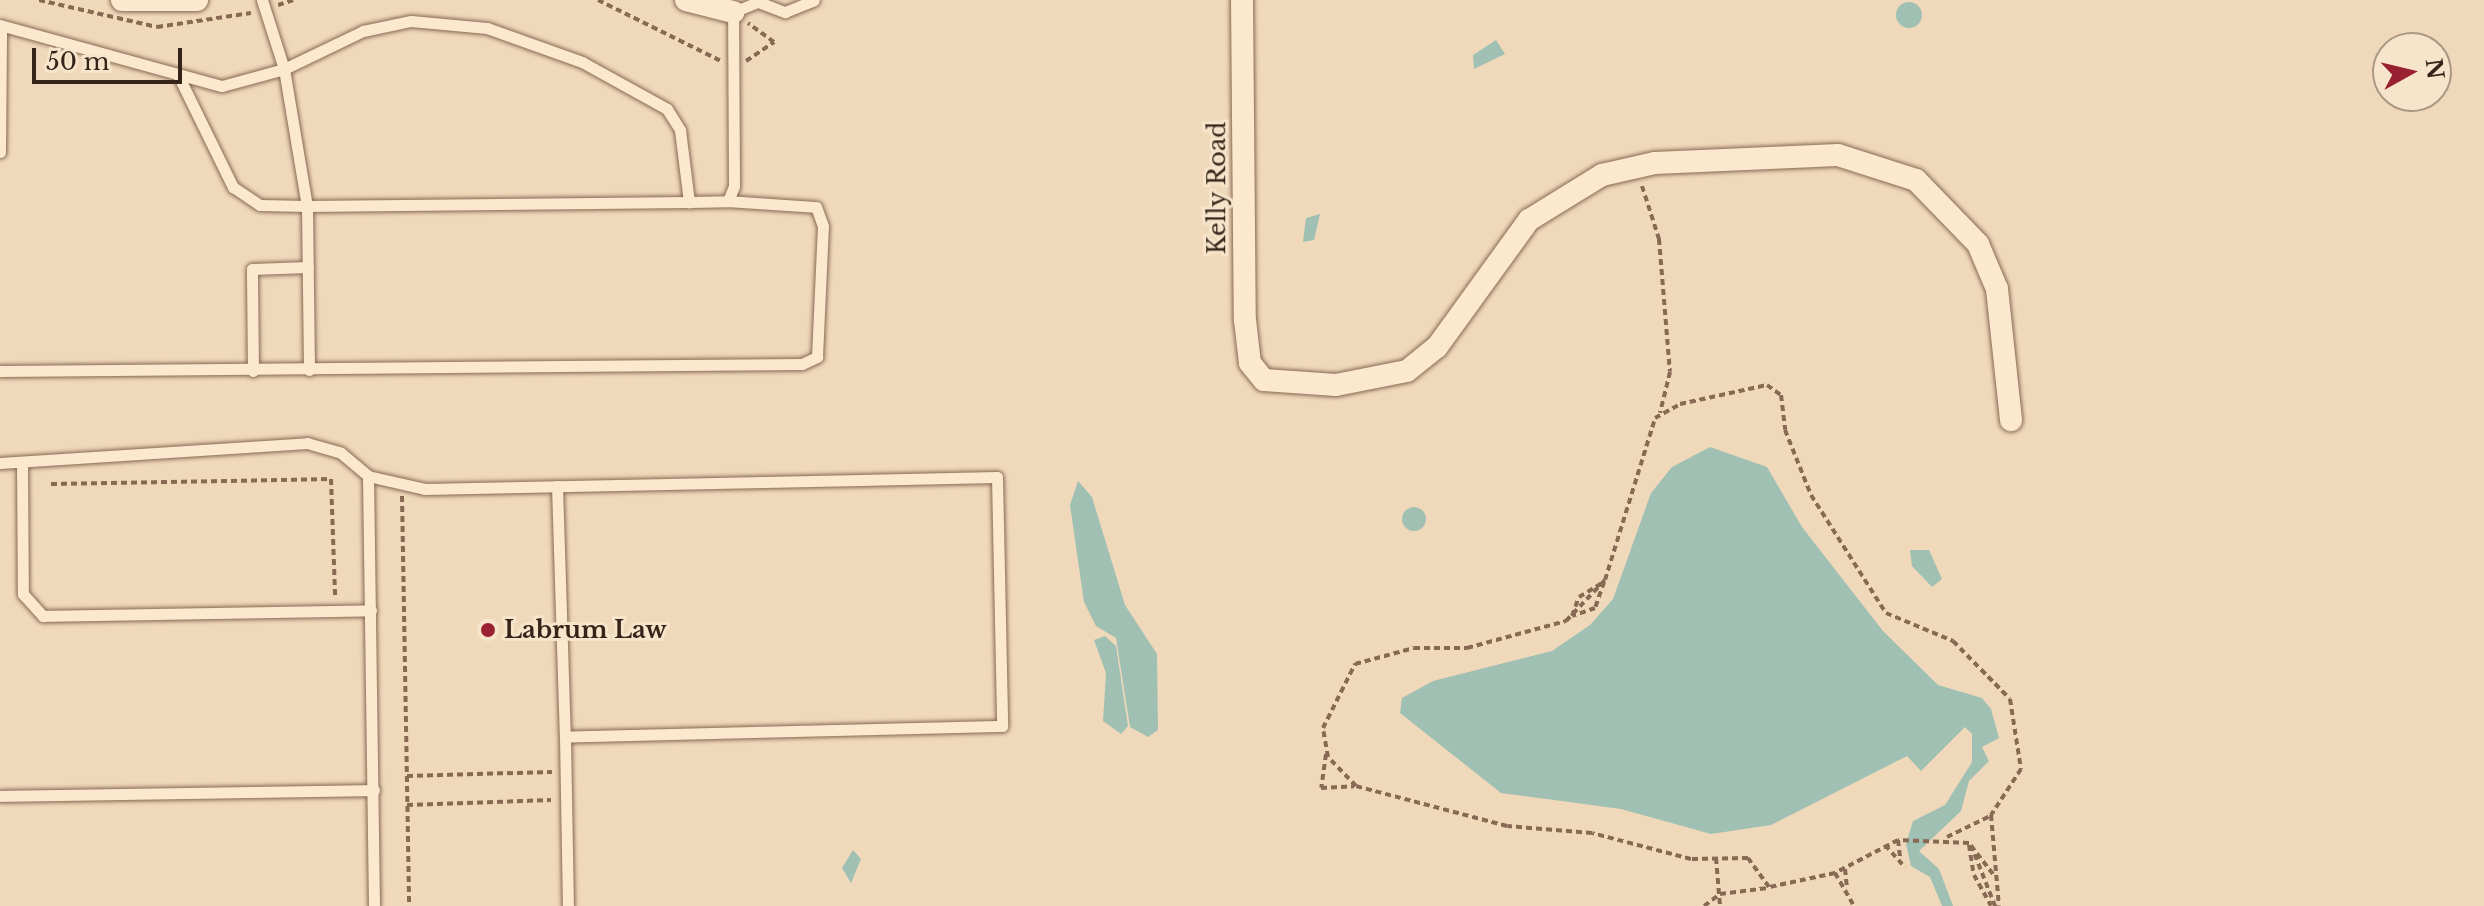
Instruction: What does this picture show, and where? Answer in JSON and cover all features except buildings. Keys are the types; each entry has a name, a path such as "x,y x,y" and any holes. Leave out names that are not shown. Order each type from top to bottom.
{"street":[{"path":"122,0 197,0"},
{"path":"686,0 733,12"},
{"name":"Kelly Road","path":"1242,0 1245,320 1257,374 1273,385 1336,385 1407,371 1437,347 1529,220 1579,184 1639,165"},
{"path":"1639,165 1838,155 1916,180 1965,227 1990,265 2011,420"}],"lane":[{"path":"262,0 284,69 307,206 309,370"},
{"path":"728,201 737,173 737,63 733,12 762,2 785,12 814,0"},
{"path":"0,152 1,26 179,77 222,86 284,69 363,31 411,21 450,20 535,40 667,109 680,130 689,202"},
{"path":"0,371 802,364 817,357 823,226 816,207 728,201 260,205 233,187 179,77"},
{"path":"253,371 252,269 308,267"},
{"path":"0,463 307,443 341,453 368,476 401,484 557,486 997,477 1002,726 565,737"},
{"path":"22,463 23,594 34,612 371,610"},
{"path":"368,476 374,906"},
{"path":"557,486 568,906"},
{"path":"0,796 374,790"}],"path":[{"path":"598,0 705,56 737,63 774,42 733,12"},
{"path":"1639,165 1660,246 1671,377 1595,608 1523,636 1414,648 1352,670 1323,728 1326,754 1321,788 1356,786 1496,824 1592,833 1716,858 1748,858 1769,887"},
{"path":"1660,413 1680,404 1760,383 1781,395 1785,430 1811,495 1886,613 1953,641 2010,699 2021,769 1991,815 1945,837"},
{"path":"51,484 331,479 335,598"},
{"path":"401,484 409,906"},
{"path":"1572,616 1579,597 1604,582"},
{"path":"1572,616 1604,582"},
{"path":"1326,754 1356,786"},
{"path":"407,776 565,772"},
{"path":"407,805 566,800"},
{"path":"1991,815 1995,906"},
{"path":"1704,906 1720,894 1835,873 1884,845 1899,840 1945,837 1969,843 1993,874"},
{"path":"1899,840 1900,857 1905,867"},
{"path":"1969,843 1974,875 1995,906"},
{"path":"1969,843 1995,906"},
{"path":"1884,845 1900,857"},
{"path":"1716,858 1720,906"},
{"path":"1845,868 1854,906"},
{"path":"1835,873 1848,890"}],"shaded area":[{"path":"1909,2 1918,6 1922,15 1918,24 1909,28 1900,24 1896,15 1900,6"},
{"path":"1496,40 1505,54 1474,69 1473,55"},
{"path":"1320,214 1314,240 1303,242 1306,218"},
{"path":"1710,447 1767,467 1802,527 1883,631 1938,685 1982,698 1991,709 1999,738 1982,747 1989,761 1969,781 1961,811 1919,851 1939,869 1953,906 1942,906 1930,877 1911,866 1906,844 1913,821 1945,805 1972,762 1972,734 1965,727 1921,771 1907,756 1771,825 1711,834 1621,809 1501,793 1400,713 1402,698 1433,681 1552,651 1590,625 1613,599 1651,493 1672,467"},
{"path":"1078,481 1092,497 1125,605 1157,654 1158,730 1148,737 1130,727 1116,638 1096,626 1084,602 1070,505"},
{"path":"1414,507 1423,510 1426,519 1423,528 1414,531 1405,528 1402,519 1405,510"},
{"path":"1910,550 1929,550 1942,579 1932,587 1912,566"},
{"path":"1105,636 1116,646 1128,726 1121,734 1103,721 1106,673 1094,640"},
{"path":"853,850 861,859 851,883 842,868"}],"place":[{"name":"Labrum Law","path":"488,630"}]}
